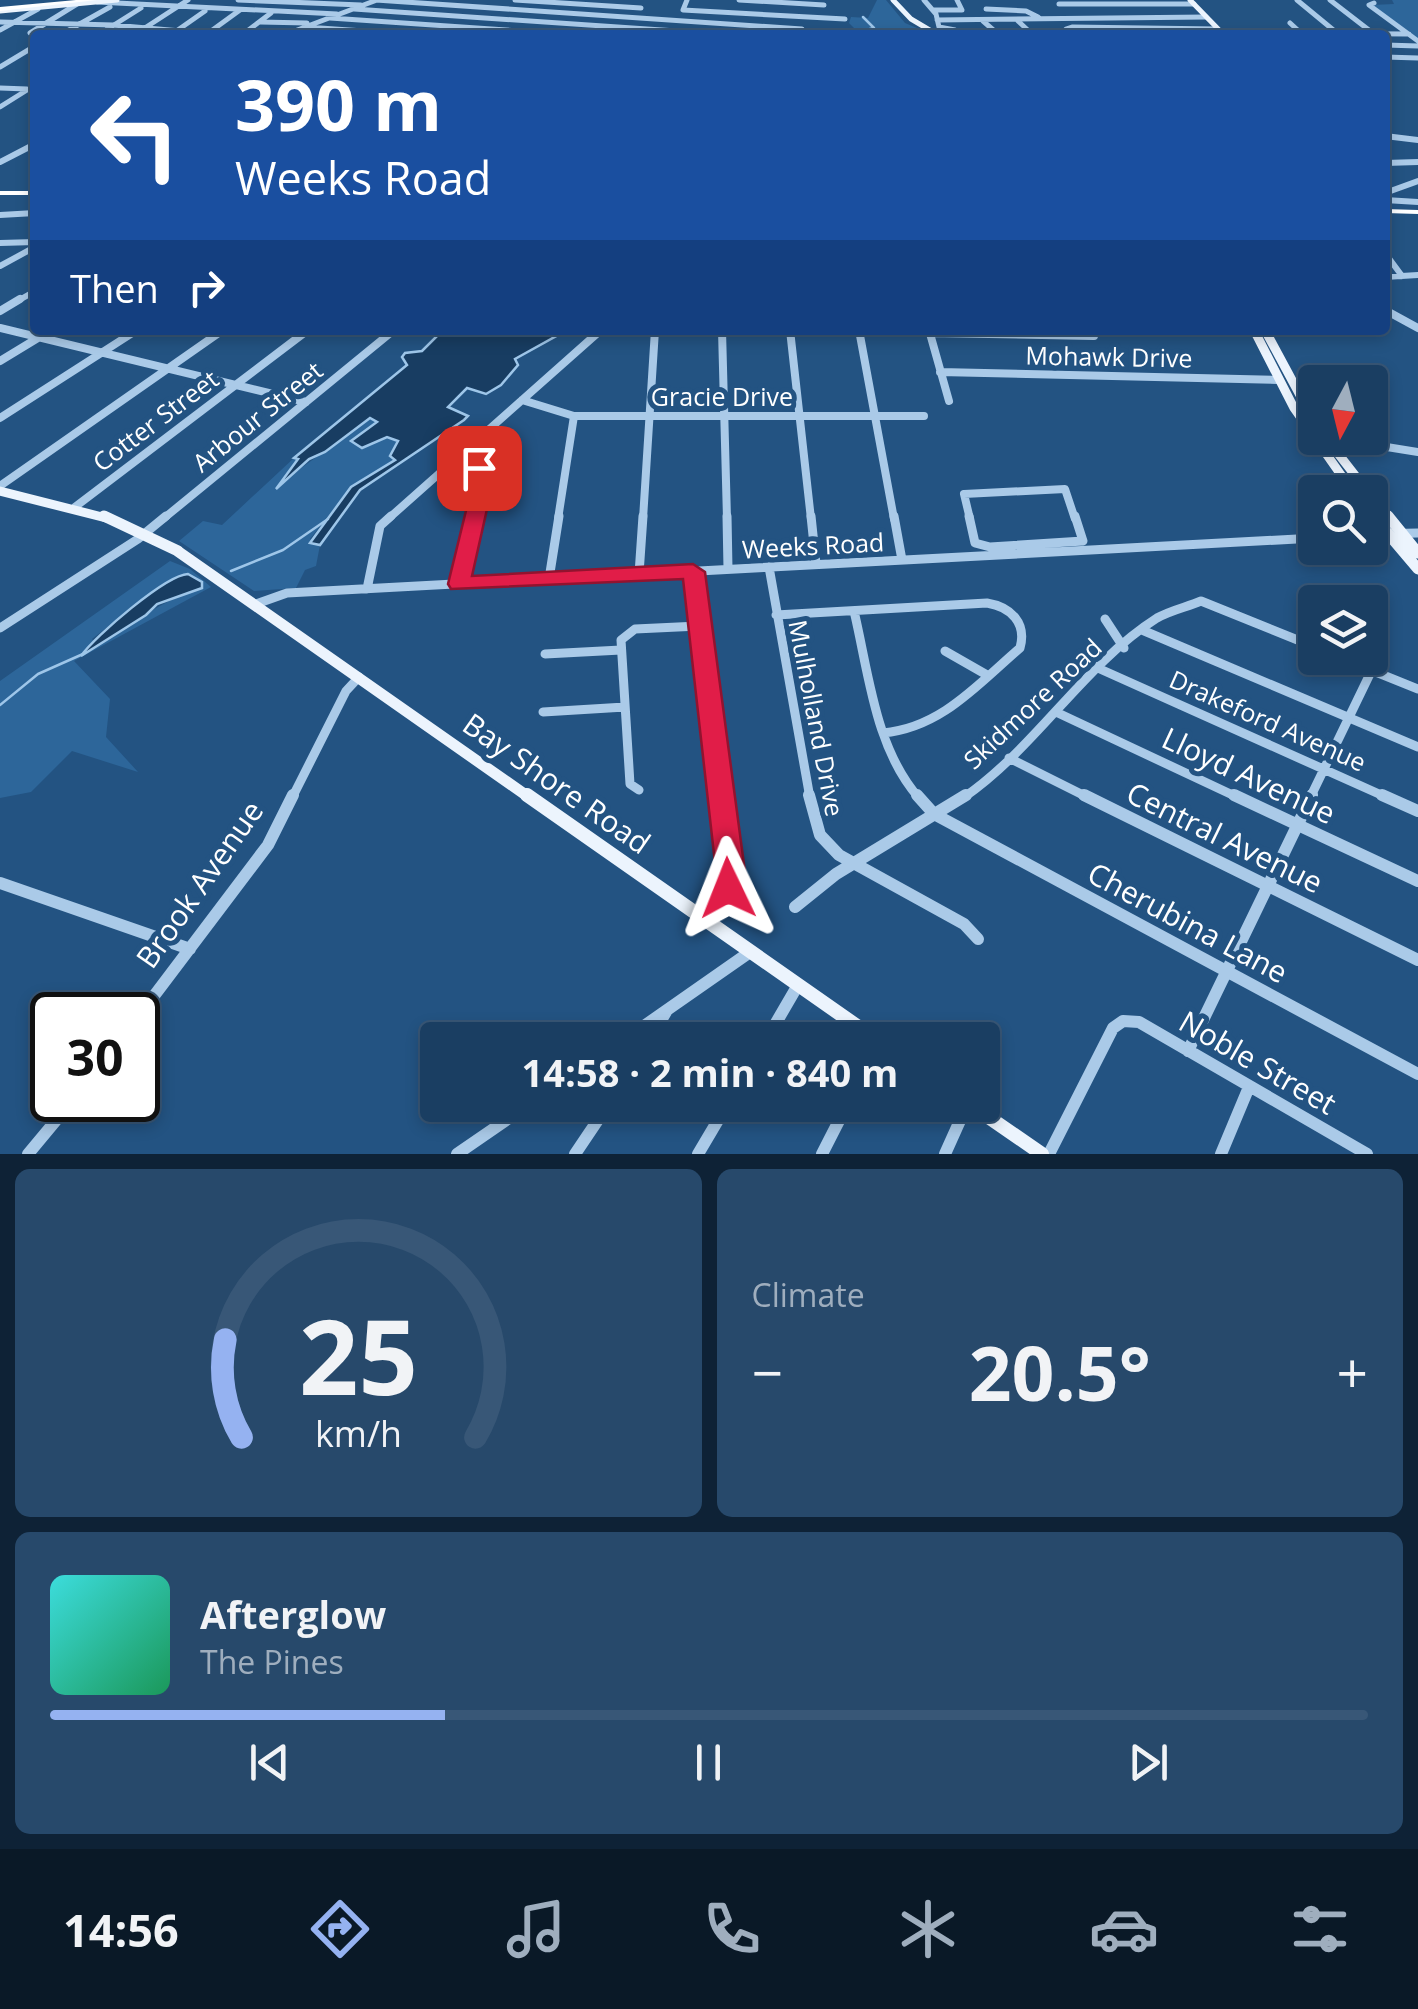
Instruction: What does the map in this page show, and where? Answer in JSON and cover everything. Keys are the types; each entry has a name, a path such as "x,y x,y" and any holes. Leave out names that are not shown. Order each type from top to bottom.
{"highway":[{"path":"0,8 96,1"},
{"path":"0,8 76,2"},
{"path":"0,191 30,190"},
{"path":"1390,213 1418,214"}],"main road":[{"path":"0,8 52,0"},
{"path":"76,2 117,0"},
{"path":"893,0 911,19 930,30"},
{"path":"902,0 920,18 945,30"},
{"path":"1192,2 1219,30"},
{"path":"1256,335 1298,411"},
{"path":"1268,335 1298,391"},
{"name":"Bay Shore Road","path":"0,489 75,507 146,533 176,550 851,1022"},
{"path":"1388,518 1418,554"},
{"path":"1388,535 1418,569"},
{"path":"996,1122 1046,1154"}],"street":[{"path":"141,30 188,0"},
{"path":"238,0 364,5"},
{"path":"295,30 377,0 802,29 816,19 826,3"},
{"path":"466,30 502,0"},
{"path":"515,0 641,8"},
{"path":"622,30 648,0"},
{"path":"687,0 683,10 845,20"},
{"path":"739,0 826,3"},
{"path":"924,0 947,30"},
{"path":"930,10 962,10 958,0"},
{"path":"1297,0 1334,30"},
{"path":"1330,0 1369,30"},
{"path":"96,1 112,6 340,14"},
{"path":"249,30 287,1"},
{"path":"558,1 550,9 562,13 577,12 590,2"},
{"path":"35,30 76,2"},
{"path":"387,30 426,2"},
{"path":"1057,2 1192,2"},
{"path":"1057,2 1068,16"},
{"path":"1374,2 1370,5 1418,43"},
{"path":"70,30 112,6"},
{"path":"107,30 144,7"},
{"path":"0,30 38,9"},
{"path":"177,30 208,9"},
{"path":"354,9 656,30"},
{"path":"986,9 1026,10 1038,16 1206,17"},
{"path":"212,30 240,10"},
{"path":"544,30 562,13"},
{"path":"938,23 1040,21 1038,16"},
{"path":"29,22 36,18"},
{"path":"330,18 499,30"},
{"path":"955,30 985,20"},
{"path":"985,20 994,30"},
{"path":"1018,20 1028,30"},
{"path":"0,22 159,30"},
{"path":"259,22 348,30"},
{"path":"701,30 706,22"},
{"path":"1290,23 1298,30"},
{"path":"1256,24 1262,30"},
{"path":"1390,34 1410,34"},
{"path":"1390,46 1418,43"},
{"path":"0,67 30,49"},
{"path":"1390,58 1418,58"},
{"path":"0,88 30,88"},
{"path":"0,107 30,90"},
{"path":"1390,137 1418,140"},
{"path":"0,159 30,147"},
{"path":"1390,161 1418,162"},
{"path":"1390,194 1418,182"},
{"path":"1390,197 1418,202"},
{"path":"0,215 30,214"},
{"path":"0,244 30,244"},
{"path":"0,266 30,247"},
{"path":"1390,257 1418,283"},
{"path":"0,310 30,294"},
{"path":"1390,313 1418,328"},
{"path":"0,328 30,335"},
{"path":"30,335 306,402"},
{"path":"0,361 42,335"},
{"path":"0,418 129,335"},
{"path":"0,489 215,335"},
{"name":"Cotter Street","path":"75,507 301,335"},
{"name":"Arbour Street","path":"0,628 146,533 388,335"},
{"path":"367,589 380,526 595,335"},
{"path":"640,574 654,335"},
{"path":"722,335 728,570"},
{"path":"791,335 816,564"},
{"path":"860,335 902,560"},
{"path":"930,335 949,401"},
{"path":"1053,335 1094,335"},
{"name":"Mohawk Drive","path":"940,372 1278,380"},
{"name":"Gracie Drive","path":"522,400 574,416 924,416"},
{"path":"549,579 574,416"},
{"path":"1388,447 1418,452"},
{"path":"453,461 484,473 459,584"},
{"path":"1025,548 977,546 964,494 1064,489 1083,541 1042,547"},
{"path":"1388,533 1418,533"},
{"name":"Weeks Road","path":"256,604 283,594 902,560 1042,547 1298,539"},
{"name":"Mulholland Drive","path":"768,567 815,820 828,846 964,924 978,940"},
{"path":"693,572 731,872 725,894 702,919"},
{"name":"Skidmore Road","path":"795,908 826,878 969,793 1154,619 1201,601 1298,640"},
{"path":"776,615 987,603 1004,606 1016,616 1024,642 986,676 923,727 883,733"},
{"name":"Cherubina Lane","path":"854,611 883,733 901,778 934,814 1418,1074"},
{"path":"1104,619 1124,648"},
{"path":"638,790 630,784 622,650 625,633 635,629 700,626"},
{"path":"1142,630 1418,746"},
{"path":"544,654 622,650"},
{"path":"945,651 986,676"},
{"name":"Drakeford Avenue","path":"1100,669 1418,811"},
{"path":"1188,1050 1369,675"},
{"path":"1385,675 1418,688"},
{"name":"Brook Avenue","path":"157,992 268,845 346,691 358,676"},
{"path":"543,712 625,707"},
{"name":"Lloyd Avenue","path":"1058,713 1418,882"},
{"name":"Central Avenue","path":"1009,758 1418,960"},
{"path":"0,883 190,949"},
{"path":"650,1022 750,952"},
{"path":"777,1022 798,986"},
{"path":"660,1022 667,1010"},
{"path":"1046,1154 1113,1028 1123,1021"},
{"name":"Noble Street","path":"1123,1021 1139,1022 1365,1154"},
{"path":"1221,1154 1248,1087"},
{"path":"32,1152 56,1122"},
{"path":"456,1154 503,1122"},
{"path":"575,1154 597,1122"},
{"path":"698,1154 717,1122"},
{"path":"822,1154 838,1122"},
{"path":"945,1154 961,1122"}],"shaded area":[{"path":"877,0 886,0 905,23 922,30 856,30 849,23 851,17 868,18"},
{"path":"1392,0 1418,0 1418,39 1372,5 1394,4"},
{"path":"438,335 558,335 515,359 518,365 501,385 486,394 467,388 448,407 468,416 464,420 360,490 320,545 310,543 351,487 395,460 390,456 398,441 387,437 362,448 351,441 377,422 370,418 325,452 309,459 276,489 298,459 294,458 407,365 402,357 405,353 422,351"},
{"path":"371,418 378,421 362,431 362,447 387,437 398,441 399,446 392,451 396,460 351,487 310,539 320,545 316,566 305,570 296,588 254,591 179,541 203,521 222,525 294,458 299,458 283,481"},
{"path":"170,561 190,569 211,587 74,661 110,699 106,737 138,772 72,751 31,792 0,798 0,681","holes":["162,585 187,594 152,610 97,645 92,639"]},
{"path":"188,574 202,582 202,588 157,604 81,656 132,608 164,584"}],"waterway":[{"path":"863,17 874,28 866,30"},
{"path":"231,571 283,550 328,519"},
{"path":"0,705 38,674 83,654"}],"route":[{"path":"479,468 484,478 459,584 693,572 731,872 728,888"}]}
